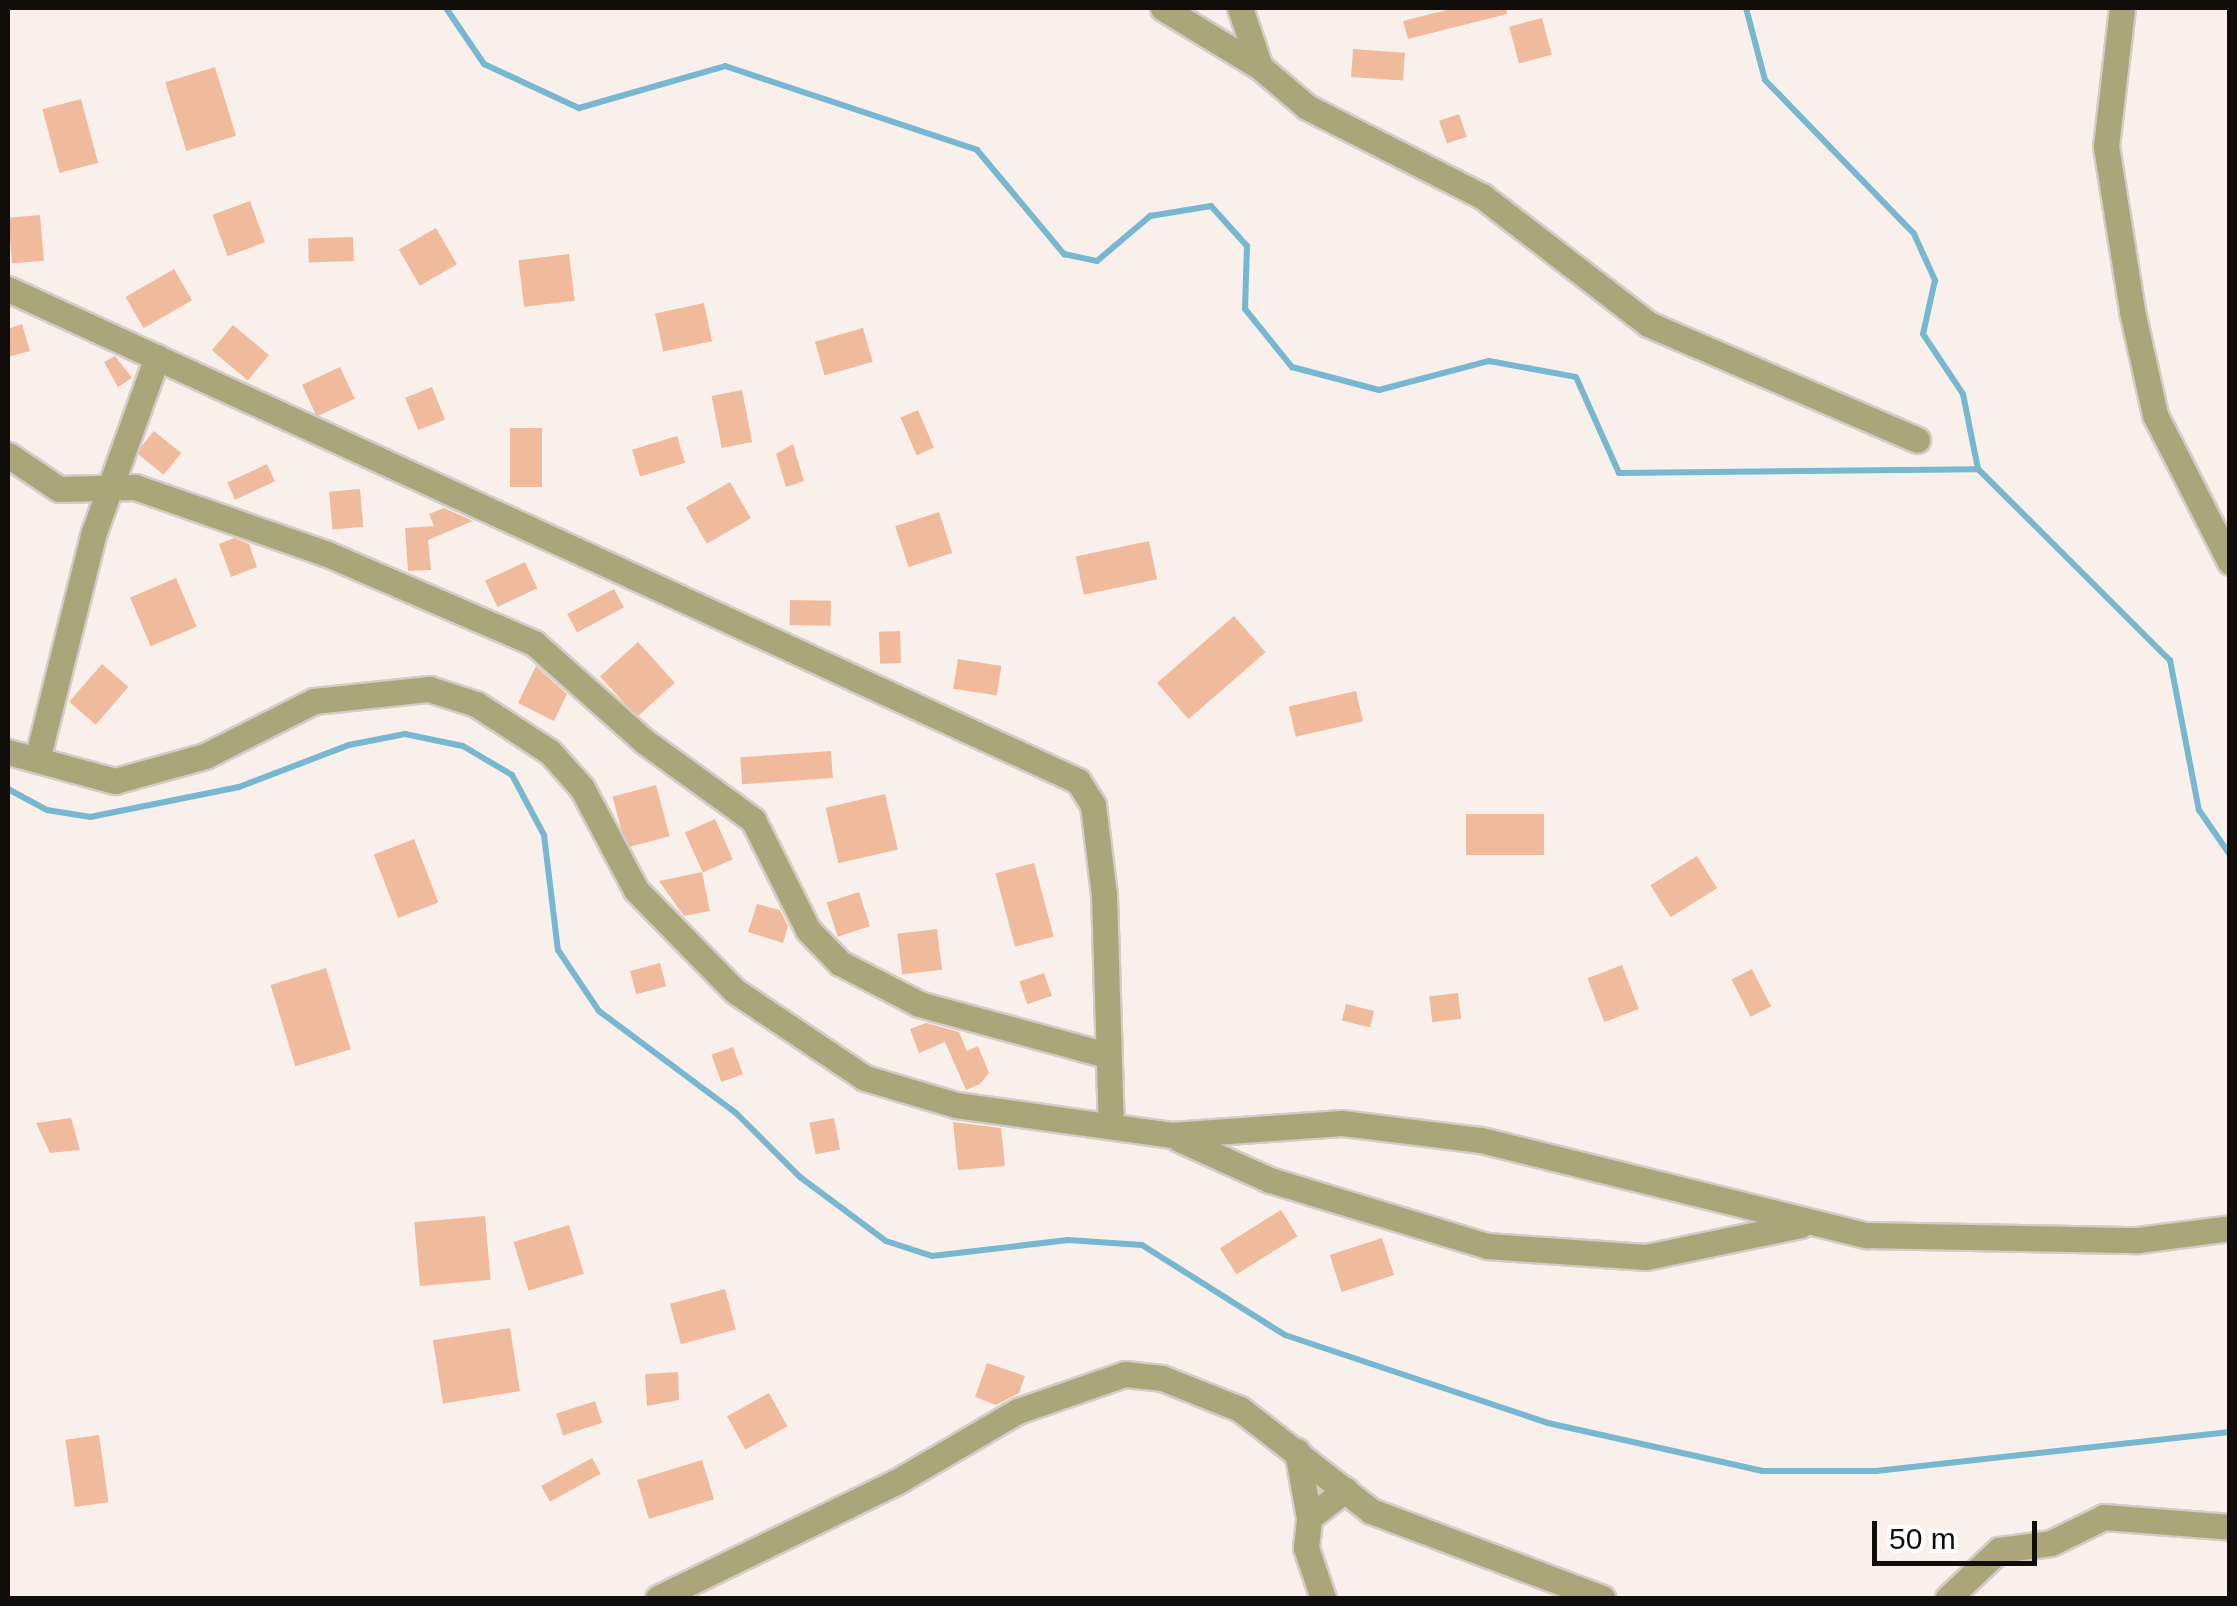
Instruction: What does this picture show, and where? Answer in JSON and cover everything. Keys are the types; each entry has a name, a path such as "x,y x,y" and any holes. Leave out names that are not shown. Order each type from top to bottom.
{"street":[{"path":"1162,8 1260,67 1364,140 1482,196 1648,324 1917,440"},
{"path":"1240,8 1260,67"},
{"path":"2122,8 2106,146 2125,276 2155,415 2230,562"},
{"path":"8,289 1078,781 1094,806 1104,894 1110,1126"},
{"path":"38,756 111,483 157,356"},
{"path":"8,455 59,489 111,483 324,553 534,643 644,741 753,820 808,930 840,963 918,1004 1106,1056"},
{"path":"8,752 38,756 77,776 115,781 204,756 314,701 429,689 476,704 550,752 582,788 669,932 804,1043 864,1078 956,1106 1170,1135 1342,1123 1480,1140 1801,1225 1964,1241 2138,1240 2230,1228"},
{"path":"1170,1135 1270,1180 1486,1246 1646,1257 1801,1225"},
{"path":"658,1598 704,1582 964,1439 1093,1378 1126,1374 1200,1390 1401,1525 1474,1544 1602,1598"},
{"path":"1296,1452 1309,1518 1306,1548 1323,1598"},
{"path":"1309,1518 1345,1490"},
{"path":"1948,1598 1999,1550 2052,1543 2104,1518 2230,1527"}],"building":[{"path":"1455,8 1506,8 1507,14 1408,39 1403,21"},
{"path":"1542,18 1552,55 1519,64 1509,27"},
{"path":"1353,49 1405,53 1403,81 1351,77"},
{"path":"215,67 236,136 186,151 165,82"},
{"path":"81,99 98,163 59,173 42,109"},
{"path":"1459,114 1467,137 1447,144 1439,121"},
{"path":"250,201 265,242 227,256 212,215"},
{"path":"40,215 44,261 12,264 8,218"},
{"path":"436,228 457,264 420,286 399,250"},
{"path":"353,237 354,261 309,263 308,239"},
{"path":"569,254 575,301 524,307 518,260"},
{"path":"174,269 192,300 144,328 126,297"},
{"path":"704,303 712,341 663,352 655,313"},
{"path":"22,324 30,351 8,357 8,329"},
{"path":"233,325 269,355 248,380 212,350"},
{"path":"863,328 873,362 825,375 815,342"},
{"path":"115,356 132,378 118,387 104,362"},
{"path":"340,367 355,399 317,416 302,385"},
{"path":"432,387 445,419 418,430 405,398"},
{"path":"742,390 752,442 722,448 712,396"},
{"path":"918,410 934,448 917,455 901,417"},
{"path":"510,428 542,428 542,487 510,487"},
{"path":"154,431 181,453 164,475 136,453"},
{"path":"677,436 685,463 640,477 632,450"},
{"path":"793,444 804,481 786,487 776,454"},
{"path":"267,464 275,481 235,500 227,483"},
{"path":"730,482 751,518 707,544 686,508"},
{"path":"360,489 363,527 332,530 329,492"},
{"path":"444,508 473,521 428,540 431,570 408,571 405,528 434,526 429,514"},
{"path":"939,512 952,553 909,567 895,526"},
{"path":"234,538 249,544 257,567 231,577 219,544"},
{"path":"1149,541 1157,579 1084,595 1076,557"},
{"path":"525,562 537,588 497,607 485,581"},
{"path":"176,578 197,627 151,646 130,598"},
{"path":"614,589 624,608 577,632 567,614"},
{"path":"790,600 831,601 831,626 790,625"},
{"path":"1234,616 1265,652 1189,719 1157,683"},
{"path":"900,631 901,663 880,664 879,632"},
{"path":"638,642 675,683 637,717 600,676"},
{"path":"958,659 1001,666 997,696 953,689"},
{"path":"102,664 128,687 96,725 69,702"},
{"path":"536,666 567,694 554,721 518,703"},
{"path":"1356,691 1363,721 1296,737 1289,707"},
{"path":"831,751 833,778 742,784 740,757"},
{"path":"656,785 670,836 626,848 613,797"},
{"path":"885,794 898,850 838,863 826,808"},
{"path":"1466,814 1544,814 1544,855 1466,855"},
{"path":"715,819 733,859 703,873 685,832"},
{"path":"414,839 438,902 398,918 374,854"},
{"path":"1697,856 1717,888 1670,917 1650,885"},
{"path":"1034,863 1054,936 1015,947 995,873"},
{"path":"702,872 710,911 684,916 659,881"},
{"path":"859,892 870,926 838,937 827,903"},
{"path":"757,904 780,910 788,926 783,943 748,932"},
{"path":"937,929 942,970 902,975 897,934"},
{"path":"660,963 666,986 636,994 630,971"},
{"path":"1622,965 1639,1009 1604,1022 1587,978"},
{"path":"326,968 351,1049 295,1066 271,985"},
{"path":"1752,969 1771,1006 1751,1017 1732,979"},
{"path":"1044,973 1052,996 1027,1004 1019,981"},
{"path":"1458,993 1461,1019 1432,1022 1429,997"},
{"path":"1346,1004 1374,1011 1370,1028 1342,1020"},
{"path":"926,1023 959,1032 967,1051 978,1046 989,1073 980,1084 966,1090 945,1042 919,1053 910,1029"},
{"path":"733,1047 743,1074 721,1082 711,1055"},
{"path":"71,1118 80,1150 50,1153 36,1123"},
{"path":"834,1118 840,1149 816,1154 809,1123"},
{"path":"953,1122 1001,1128 1005,1166 958,1170"},
{"path":"1281,1210 1297,1236 1236,1274 1220,1248"},
{"path":"485,1216 491,1280 420,1286 414,1222"},
{"path":"569,1225 584,1274 528,1291 514,1242"},
{"path":"1382,1238 1394,1275 1342,1292 1330,1255"},
{"path":"725,1289 736,1330 681,1344 670,1304"},
{"path":"510,1328 520,1391 443,1403 433,1340"},
{"path":"987,1363 1025,1376 1019,1393 996,1405 975,1397"},
{"path":"678,1372 679,1400 647,1406 645,1374"},
{"path":"769,1393 787,1426 745,1450 727,1416"},
{"path":"595,1401 602,1423 563,1436 556,1414"},
{"path":"99,1435 108,1502 75,1507 65,1440"},
{"path":"592,1458 601,1474 550,1502 541,1486"},
{"path":"702,1460 714,1499 649,1519 637,1480"}],"waterway":[{"path":"446,8 484,64 579,108 725,66 977,150 1064,254 1097,261 1150,216 1211,206 1247,246 1245,309 1292,367 1379,390 1489,361 1576,377 1619,473 1978,469 2170,660 2199,810 2230,855"},
{"path":"1746,8 1765,80 1914,234 1935,280 1923,334 1963,394 1978,469"},
{"path":"8,789 47,810 90,817 239,787 349,745 405,734 463,746 512,775 544,835 558,950 599,1011 736,1113 800,1177 886,1241 932,1256 1068,1240 1142,1245 1285,1335 1548,1423 1763,1471 1876,1471 2230,1432"}]}
